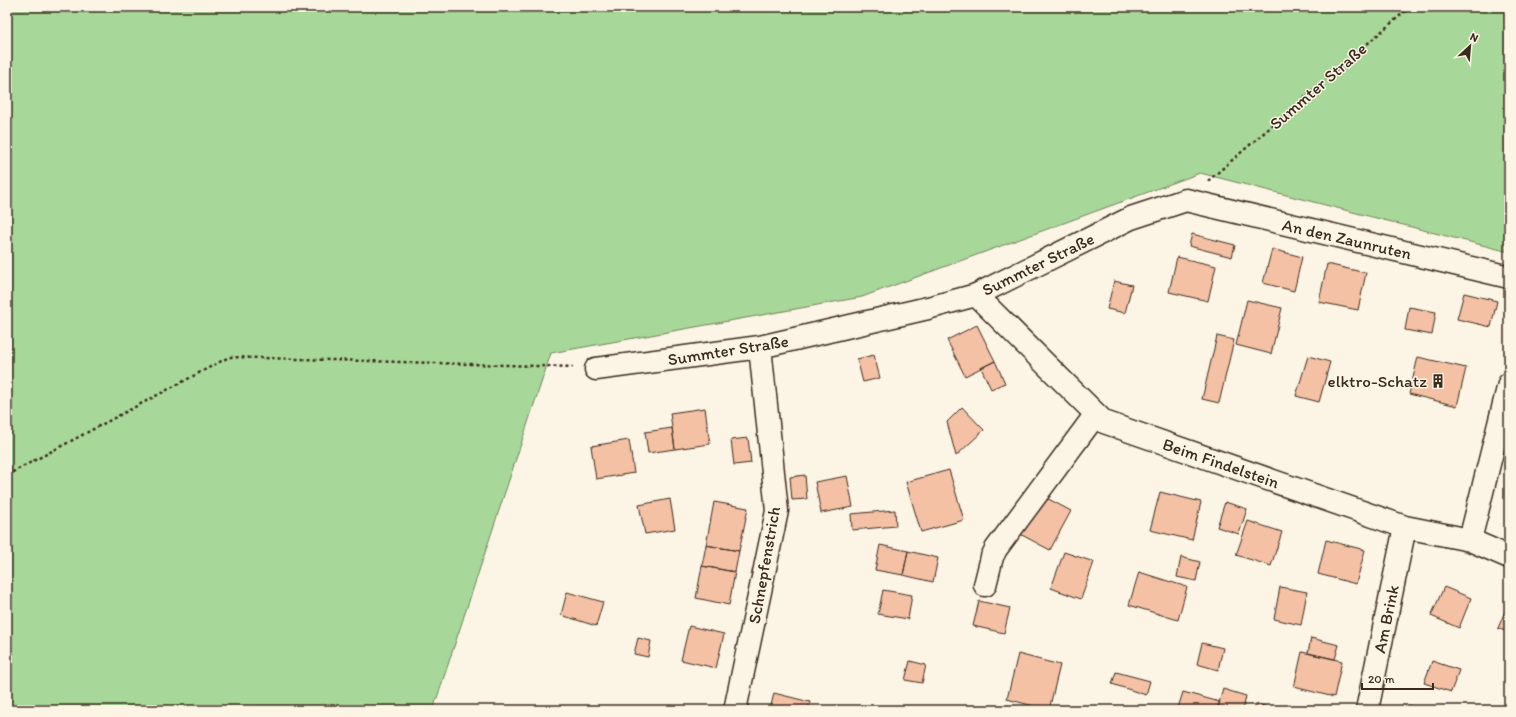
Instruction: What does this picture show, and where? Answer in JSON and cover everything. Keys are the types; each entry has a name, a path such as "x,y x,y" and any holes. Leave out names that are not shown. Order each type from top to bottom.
{"street":[{"name":"An den Zaunruten","path":"1186,200 1509,277"},
{"name":"Summter Straße","path":"596,369 760,347 928,308 976,295 1131,218 1186,200"},
{"name":"Beim Findelstein","path":"976,295 1104,422 1404,527 1470,540 1509,557"},
{"name":"Schnepfenstrich","path":"735,710 777,511 760,347"},
{"path":"1470,540 1509,384"},
{"path":"985,585 992,557 996,549 1096,414"},
{"name":"Am Brink","path":"1367,710 1404,527"}],"path":[{"name":"Summter Straße","path":"1186,200 1410,7"},
{"path":"7,475 229,357 596,369"}],"green space":[{"path":"7,7 1509,7 1509,252 1200,173 862,297 551,353 433,710 7,710"}],"building":[{"path":"1192,234 1235,245 1232,257 1189,246"},
{"path":"1272,249 1302,257 1294,291 1263,283"},
{"path":"1177,257 1216,266 1208,301 1169,292"},
{"path":"1327,264 1366,273 1358,310 1319,302"},
{"path":"1114,281 1132,285 1125,313 1107,309"},
{"path":"1464,293 1497,301 1491,327 1457,319"},
{"path":"1247,300 1282,308 1271,354 1236,345"},
{"path":"1409,307 1436,312 1432,335 1405,330"},
{"path":"977,325 995,361 965,376 947,340"},
{"path":"1217,336 1234,340 1219,403 1202,399"},
{"path":"874,355 880,378 863,382 857,359"},
{"path":"1308,356 1330,362 1319,402 1296,396"},
{"name":"elktro-Schatz","path":"1418,357 1466,368 1457,406 1409,394"},
{"path":"995,361 1005,383 991,389 981,368"},
{"path":"962,407 984,430 956,456 947,422"},
{"path":"705,408 710,444 675,449 670,413"},
{"path":"672,428 675,449 648,453 645,432"},
{"path":"748,438 751,463 734,465 731,440"},
{"path":"629,440 634,473 596,479 591,446"},
{"path":"949,470 964,520 921,532 906,482"},
{"path":"805,475 807,499 792,500 790,477"},
{"path":"847,476 853,507 821,513 815,482"},
{"path":"1160,492 1201,502 1192,540 1150,530"},
{"path":"1041,495 1071,511 1050,550 1020,534"},
{"path":"670,499 675,529 645,534 639,505"},
{"path":"714,502 748,508 739,551 706,545"},
{"path":"1225,502 1247,509 1239,534 1217,527"},
{"path":"895,510 896,526 852,530 851,514"},
{"path":"1248,521 1282,532 1271,566 1236,555"},
{"path":"1326,540 1365,550 1356,584 1318,574"},
{"path":"706,545 739,551 735,572 702,566"},
{"path":"880,545 908,551 903,575 875,570"},
{"path":"908,551 938,558 933,582 903,575"},
{"path":"1064,552 1094,562 1081,599 1051,588"},
{"path":"1181,557 1200,562 1196,581 1177,577"},
{"path":"702,566 735,572 729,605 696,598"},
{"path":"1139,572 1187,587 1178,620 1129,605"},
{"path":"1280,587 1307,592 1301,625 1274,619"},
{"path":"1444,587 1471,598 1459,628 1431,616"},
{"path":"883,590 912,595 908,619 878,614"},
{"path":"567,592 603,602 596,626 561,615"},
{"path":"979,601 1010,608 1004,633 973,626"},
{"path":"1509,602 1509,633 1498,628"},
{"path":"689,626 724,634 716,668 681,660"},
{"path":"638,638 651,641 648,657 634,654"},
{"path":"1311,638 1339,645 1335,659 1308,653"},
{"path":"1202,643 1223,648 1218,670 1197,664"},
{"path":"1302,652 1342,661 1334,697 1294,687"},
{"path":"1018,654 1060,665 1049,710 1007,699"},
{"path":"910,661 926,665 922,683 905,680"},
{"path":"1432,661 1459,670 1451,692 1424,683"},
{"path":"1116,672 1150,681 1146,695 1112,684"},
{"path":"1223,689 1246,696 1243,710 1217,710"},
{"path":"1183,692 1220,702 1217,710 1185,710 1178,708"},
{"path":"774,693 810,702 808,710 770,710"},
{"path":"1257,704 1278,710 1255,710"},
{"path":"1409,705 1422,710 1407,710"}],"place":[{"name":"elktro-Schatz","path":"1438,381"}]}
